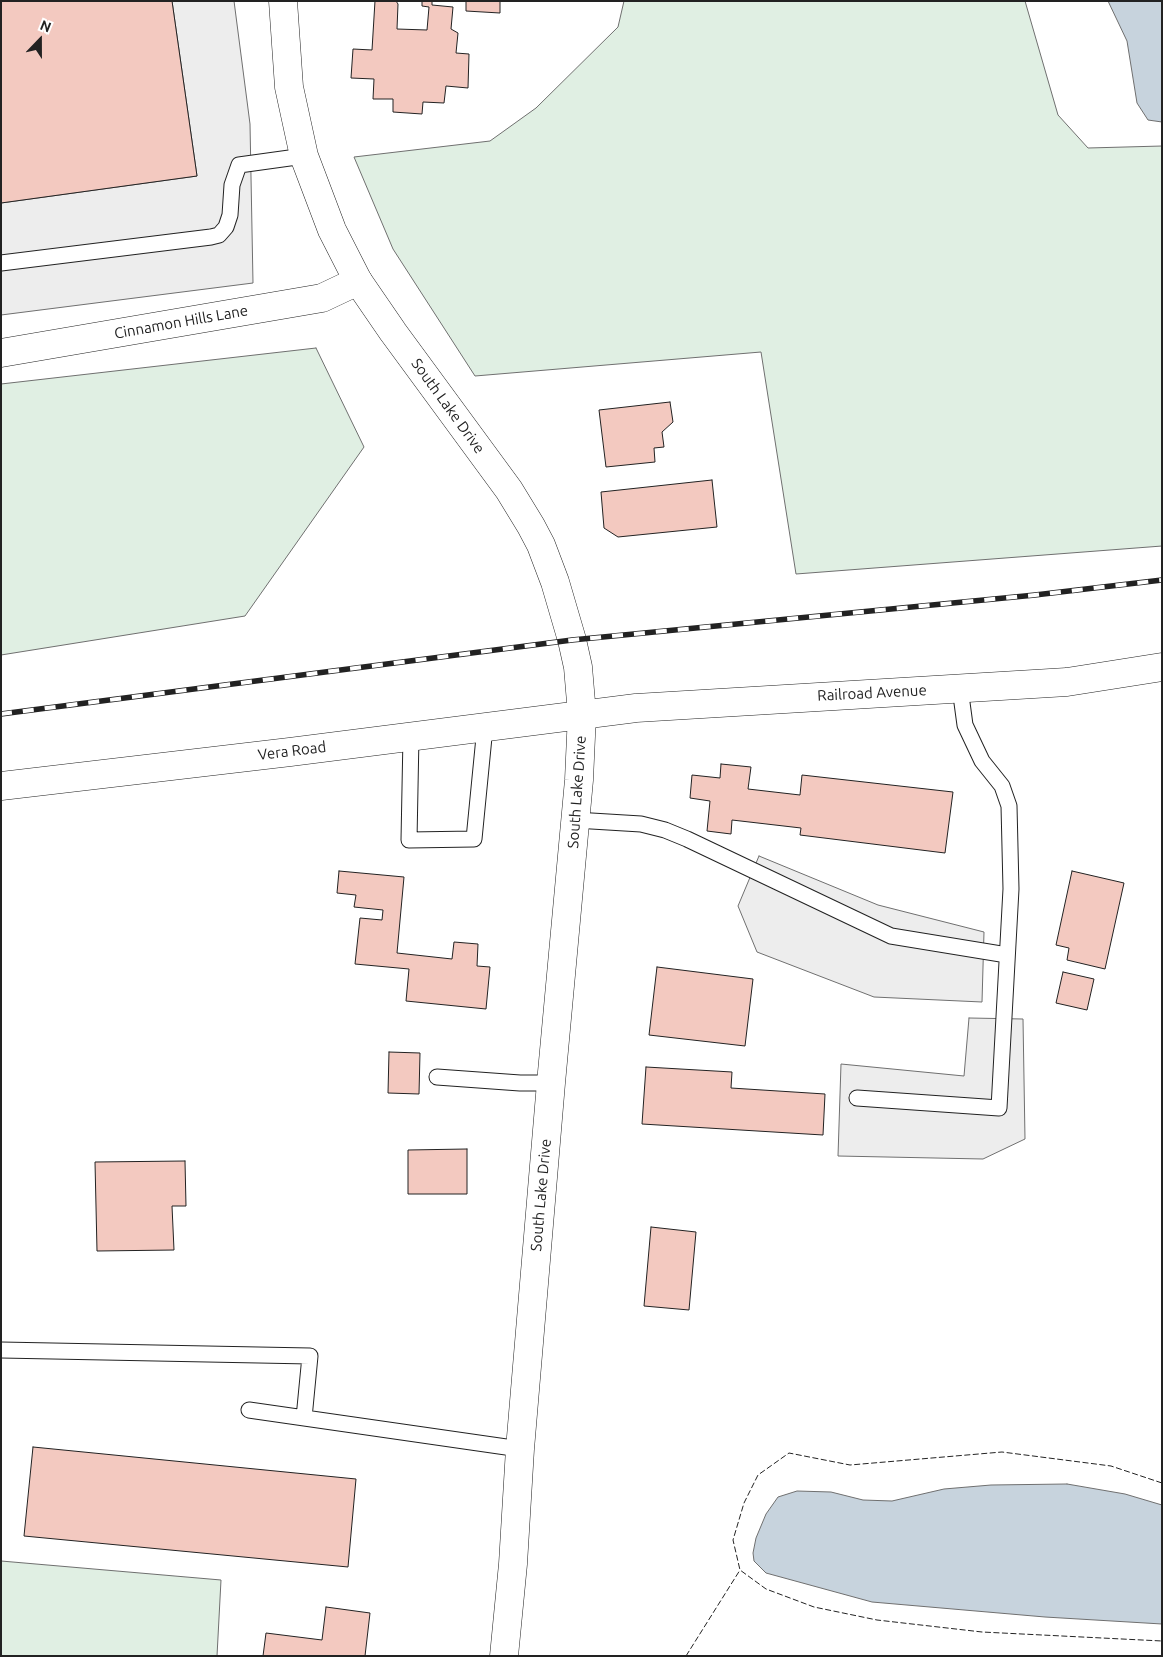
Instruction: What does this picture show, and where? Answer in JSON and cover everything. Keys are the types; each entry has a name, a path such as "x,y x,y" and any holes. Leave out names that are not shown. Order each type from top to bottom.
{"main road":[{"name":"South Lake Drive","path":"283,1 289,87 304,156 332,230 358,281 509,490 531,526 541,545 555,582 578,667 582,714 579,780 551,1083 504,1656"},
{"name":"Cinnamon Hills Lane","path":"1,353 322,298 358,281"},
{"name":"Railroad Avenue","path":"582,714 636,708 1067,682 1162,667"},
{"name":"Vera Road","path":"1,786 582,714"}],"lane":[{"path":"1,263 211,237 226,227 230,215 232,185 235,172 239,166 304,156"},
{"path":"856,1098 999,1108 1011,889 1009,806 1002,786 982,761 965,725 960,688"},
{"path":"411,736 409,840 474,839 485,727"},
{"path":"575,820 641,824 665,830 687,838 891,936 1007,955"},
{"path":"437,1077 520,1083 551,1083"},
{"path":"1,1350 310,1356 304,1418"},
{"path":"249,1410 520,1449"}],"green space":[{"path":"624,1 1025,1 1058,115 1088,148 1162,146 1162,546 796,574 761,352 475,376 393,249 354,157 490,141 536,108 618,27"},
{"path":"316,348 364,447 245,616 1,655 1,384"},
{"path":"1,1561 221,1580 217,1656 1,1656"}],"shaded area":[{"path":"172,1 234,1 250,124 253,283 1,315 1,203 197,176"},
{"path":"1108,1 1162,1 1162,122 1148,120 1137,103 1127,41"},
{"path":"759,856 878,905 984,932 982,1002 874,997 757,952 738,906"},
{"path":"969,1018 1023,1019 1025,1139 983,1159 838,1156 841,1064 964,1076"},
{"path":"1067,1484 1125,1494 1162,1505 1162,1624 1045,1617 872,1602 766,1573 754,1561 753,1553 756,1538 766,1514 778,1497 797,1491 831,1492 863,1500 892,1501 944,1489 991,1485"}],"building":[{"path":"1,1 172,1 197,176 1,203"},
{"path":"375,1 396,1 398,4 397,29 427,30 429,7 422,6 422,1 432,1 432,5 453,7 451,29 458,33 456,53 469,54 468,88 446,86 444,103 423,102 422,114 393,112 393,99 373,99 374,79 351,78 353,49 372,50"},
{"path":"466,1 500,1 500,13 466,11"},
{"path":"670,402 673,422 662,432 664,447 654,448 655,462 606,467 599,410"},
{"path":"712,480 717,527 618,537 604,528 601,492"},
{"path":"721,764 751,767 748,789 800,795 802,775 953,792 945,853 800,835 801,828 732,820 731,834 707,831 710,801 690,798 692,775 720,778"},
{"path":"339,871 404,877 397,953 452,959 454,942 478,944 477,966 490,967 486,1009 406,1001 409,969 355,964 360,918 382,920 383,910 354,907 356,895 337,893"},
{"path":"1072,871 1124,883 1105,969 1067,960 1069,948 1056,945"},
{"path":"657,967 753,979 745,1046 649,1035"},
{"path":"1063,972 1094,979 1087,1010 1056,1003"},
{"path":"389,1052 420,1053 419,1094 388,1093"},
{"path":"646,1067 732,1072 731,1088 825,1094 823,1135 642,1124"},
{"path":"467,1149 467,1194 408,1194 408,1150"},
{"path":"185,1161 186,1206 172,1206 174,1250 97,1251 95,1162"},
{"path":"651,1227 696,1232 689,1310 644,1306"},
{"path":"33,1447 356,1479 348,1567 24,1536"},
{"path":"326,1607 370,1613 365,1656 263,1656 266,1633 322,1640"}],"railway":[{"path":"1,714 572,640 1035,595 1162,580"}],"fence":[{"path":"1162,1483 1111,1466 1002,1452 850,1465 789,1453 758,1475 744,1503 733,1540 740,1570 766,1589 814,1607 877,1620 982,1632 1162,1641"},
{"path":"686,1656 740,1570"}]}
